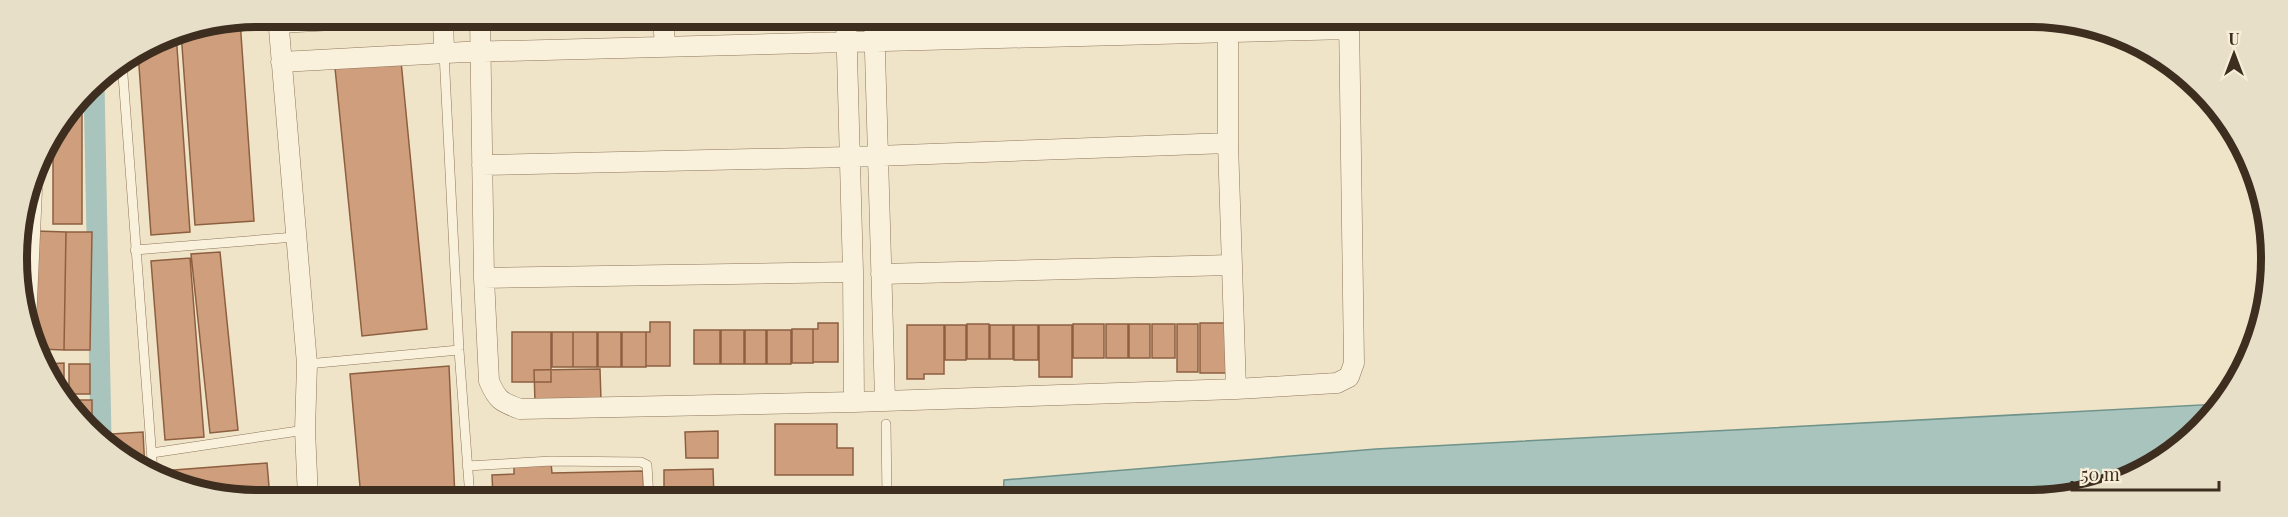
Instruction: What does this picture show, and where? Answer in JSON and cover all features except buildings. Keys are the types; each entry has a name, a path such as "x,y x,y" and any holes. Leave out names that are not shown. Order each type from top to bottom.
{"street":[{"path":"279,27 307,364 305,430 308,490"},
{"path":"443,27 444,53"},
{"path":"480,27 484,278 489,381 495,394 503,403 520,409 854,402 1236,389 1337,383 1349,377 1354,363 1349,27"},
{"path":"664,27 665,47"},
{"path":"846,27 854,402"},
{"path":"874,27 885,400"},
{"path":"281,62 444,53 846,44 1051,27"},
{"path":"1228,27 1228,143 1236,389"},
{"path":"482,165 849,157 878,154 1228,143"},
{"path":"881,274 1231,265"},
{"path":"484,278 853,272"}],"lane":[{"path":"444,53 459,350 470,490"},
{"path":"123,72 153,464"},
{"path":"135,250 295,237"},
{"path":"307,364 459,350"},
{"path":"886,424 887,490"},
{"path":"152,453 305,430"},
{"path":"468,466 550,460 641,462 647,465 649,490"}],"water":[{"path":"2209,405 2182,433 2158,451 2132,466 2104,478 2075,486 2045,490 1003,490 1004,480 1376,449"}],"waterway":[{"path":"94,96 101,428"}]}
